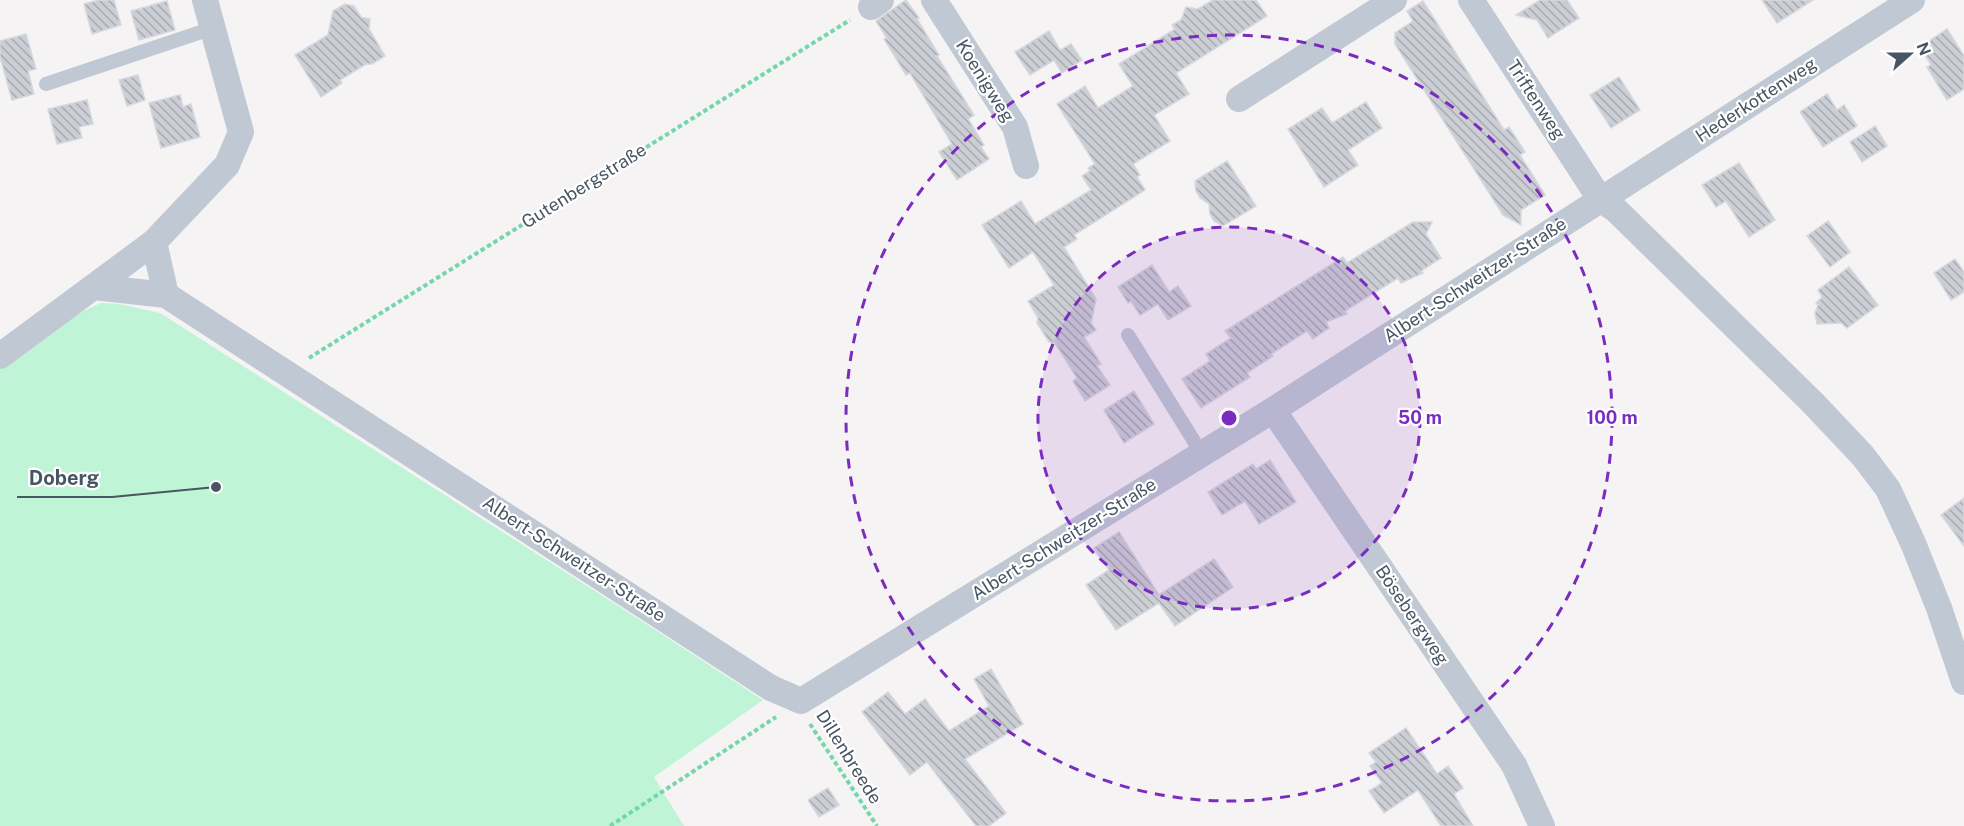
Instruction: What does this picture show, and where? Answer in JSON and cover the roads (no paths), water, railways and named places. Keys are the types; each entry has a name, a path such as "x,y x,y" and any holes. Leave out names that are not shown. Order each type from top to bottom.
{"street":[{"path":"0,356 154,242 227,165 241,132 205,0"},
{"name":"Koenigweg","path":"934,0 1015,127 1026,166"},
{"path":"1239,99 1394,0"},
{"name":"Triftenweg","path":"1471,0 1600,200"},
{"name":"Hederkottenweg","path":"1600,200 1912,0"},
{"path":"1600,200 1616,210 1650,243 1813,403 1863,456 1887,489 1913,543 1939,608 1964,682"},
{"name":"Albert-Schweitzer-Straße","path":"94,286 166,295 771,687 801,700 1273,410 1600,200"},
{"path":"154,242 166,295"},
{"name":"Bösebergweg","path":"1273,410 1515,765 1542,826"}],"lane":[{"path":"46,84 213,28"},
{"path":"1128,335 1202,454"}],"place":[{"name":"Doberg","path":"216,487"}]}
